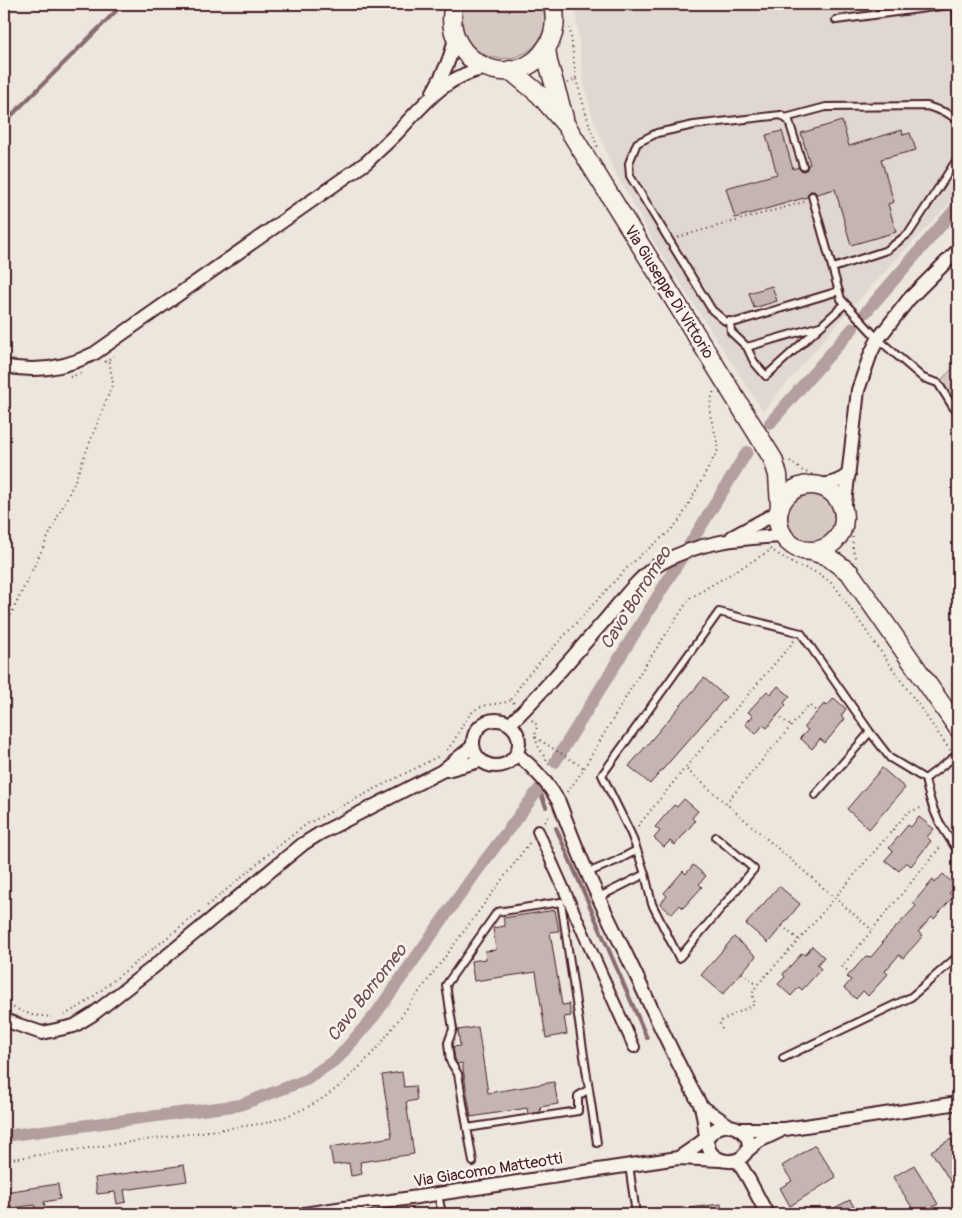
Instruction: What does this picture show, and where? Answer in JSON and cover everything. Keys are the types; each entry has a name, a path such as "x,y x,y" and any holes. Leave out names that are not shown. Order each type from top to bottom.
{"main road":[{"path":"454,4 452,23 455,36 466,55 480,65 501,71 530,64 546,48 554,32 553,4"},
{"name":"Via Giuseppe Di Vittorio","path":"546,48 548,62 566,125"},
{"name":"Via Giuseppe Di Vittorio","path":"510,70 540,95 566,125 780,459"},
{"path":"780,459 790,474 816,482 835,494 846,520 844,544 855,570 958,728"},
{"path":"780,459 778,475 778,524 783,536 797,548 827,556 855,570"},
{"path":"779,509 785,497 794,489 816,482"},
{"path":"811,551 823,549 831,545 838,537 846,520"}],"street":[{"path":"4,366 37,370 57,368 72,364 94,353 367,162 395,135 430,96 445,70 452,52 455,36"},
{"path":"430,96 456,78 472,70 487,68"},
{"path":"846,520 858,390 878,339 909,299 958,250"},
{"path":"816,482 836,482 849,474"},
{"path":"730,539 779,509"},
{"path":"510,724 523,712 636,584 663,562 710,543 730,539 783,536"},
{"path":"496,720 510,724 516,730 520,746 513,759 501,766 486,765 480,761 473,746 473,738 481,725 488,721 496,720"},
{"path":"4,1020 42,1033 74,1026 92,1015 151,969 303,844 442,771 473,746"},
{"path":"517,754 538,771 559,802 599,897 678,1063 701,1106 708,1150 720,1160 730,1162 745,1155 748,1150 759,1142 785,1129"},
{"path":"442,771 480,761"},
{"path":"538,831 634,1047"},
{"path":"707,1137 723,1126 785,1129 958,1103"},
{"path":"701,1106 735,1127 746,1137 748,1150"},
{"name":"Via Giacomo Matteotti","path":"678,1158 707,1137"},
{"name":"Via Giacomo Matteotti","path":"304,1214 678,1158 720,1160"},
{"path":"737,1160 767,1214"}],"lane":[{"path":"836,20 957,4 958,33"},
{"path":"785,118 826,106 926,106 947,113 958,120"},
{"path":"803,166 789,121 781,115 694,125 657,133 637,143 629,163 630,176 712,310 725,320 736,322 839,291"},
{"path":"833,268 887,250 909,233 958,158"},
{"path":"813,197 841,299 878,339 923,378 938,383 958,412"},
{"path":"730,321 732,332 747,347 754,362 766,376 845,304"},
{"path":"747,347 822,325"},
{"path":"716,837 754,870 679,958 652,904 645,874 631,834 602,775 719,612 801,633 890,758 925,778 930,805 939,824 958,851"},
{"path":"815,795 870,732"},
{"path":"925,778 956,755"},
{"path":"588,873 637,850"},
{"path":"599,897 645,874"},
{"path":"473,1162 458,1074 450,1061 448,1043 453,1029 446,985 497,912 561,902 597,1143"},
{"path":"783,1058 911,998 958,956"},
{"path":"467,1128 578,1111 578,1096 589,1089"},
{"path":"629,1165 636,1214"},
{"path":"438,1194 442,1214"}],"path":[{"path":"576,79 590,127 599,149"},
{"path":"669,239 813,197"},
{"path":"103,363 116,354"},
{"path":"4,629 74,482 112,383 109,360"},
{"path":"69,377 83,373"},
{"path":"554,772 544,759 535,737 537,725 511,700 525,678 627,568 680,520 718,450 710,415 710,404 715,388 720,396"},
{"path":"780,459 801,470 816,482"},
{"path":"846,520 855,570"},
{"path":"758,537 760,544 797,566 821,575 834,585 956,755"},
{"path":"4,1160 266,1123 296,1113 320,1100 345,1082 382,1042 567,792 584,768 642,670 690,598 771,550"},
{"path":"631,834 801,633"},
{"path":"726,804 808,705 817,712"},
{"path":"777,715 791,726"},
{"path":"535,737 584,768"},
{"path":"685,768 872,930"},
{"path":"563,785 567,792"},
{"path":"722,1029 719,1022 755,1004 752,994 757,985 799,940 908,812 930,805"},
{"path":"851,973 842,967 948,838"},
{"path":"782,926 799,940"},
{"path":"742,973 757,985"}],"shaded area":[{"path":"463,4 545,4 546,19 541,36 532,48 519,56 489,57 476,50 467,39 461,18"},
{"path":"575,4 958,4 958,194 850,309 763,411 655,244 611,164 591,112 584,83"},
{"path":"958,363 958,403 938,383"},
{"path":"811,492 825,496 833,504 837,518 833,532 825,540 811,544 797,540 789,532 785,518 789,504 797,496"}],"building":[{"path":"842,121 849,146 902,130 903,135 910,133 916,150 881,159 894,202 888,204 896,232 851,245 835,189 817,194 814,191 810,191 807,197 735,218 726,188 777,174 766,135 782,131 793,169 798,167 804,171 810,164 801,133"},
{"path":"772,286 777,301 754,308 749,293"},
{"path":"704,678 726,697 650,784 629,766"},
{"path":"778,686 790,696 784,703 786,705 767,728 763,725 756,734 745,724 753,716 748,712 767,691 771,694"},
{"path":"834,698 846,709 841,716 845,719 825,743 820,739 812,749 800,738 808,730 804,727 824,704 827,706"},
{"path":"882,768 905,788 869,829 847,809"},
{"path":"684,799 698,811 692,818 695,821 675,845 670,841 664,847 654,838 660,831 655,827 674,805 677,807"},
{"path":"919,817 934,829 927,837 931,841 911,866 906,862 899,871 885,860 893,851 889,848 908,825 911,827"},
{"path":"693,865 706,876 699,884 702,887 683,908 680,905 672,914 660,904 667,896 664,893 683,871 686,874"},
{"path":"943,874 956,886 949,893 953,897 934,919 932,917 918,932 923,936 903,958 899,955 885,971 888,974 868,996 863,991 856,999 844,988 851,980 847,977 866,956 871,957 882,942 916,906 913,903 933,880 935,883"},
{"path":"779,886 800,904 768,943 746,924"},
{"path":"555,910 559,931 550,932 562,1005 569,1004 571,1016 564,1017 567,1034 546,1038 536,972 474,981 471,961 486,959 485,951 496,950 493,928 505,926 503,918"},
{"path":"734,937 756,956 723,994 701,975"},
{"path":"812,946 824,957 817,965 821,969 802,990 799,987 791,996 778,984 785,977 783,974 802,953 805,955"},
{"path":"478,1027 488,1093 554,1082 558,1104 540,1107 541,1112 528,1114 527,1108 471,1117 462,1063 457,1064 453,1047 460,1046 458,1030"},
{"path":"402,1072 404,1087 415,1086 417,1100 406,1102 414,1154 360,1162 362,1174 351,1176 349,1163 333,1165 330,1147 392,1137 382,1075"},
{"path":"951,1139 958,1150 958,1193 931,1151"},
{"path":"815,1145 836,1177 790,1206 780,1188 792,1181 782,1166"},
{"path":"184,1165 187,1181 124,1190 126,1202 117,1204 115,1192 97,1194 95,1178"},
{"path":"914,1165 938,1204 922,1214 916,1214 893,1177"},
{"path":"58,1184 60,1199 44,1202 46,1214 36,1214 35,1205 4,1209 4,1192"},
{"path":"850,1200 858,1214 822,1214"},
{"path":"721,1204 722,1214 689,1214 689,1208"}],"waterway":[{"path":"4,123 123,4"},
{"name":"Cavo Borromeo","path":"866,312 958,206"},
{"name":"Cavo Borromeo","path":"770,423 853,328"},
{"name":"Cavo Borromeo","path":"555,762 747,452"},
{"path":"539,789 546,807"},
{"name":"Cavo Borromeo","path":"4,1136 240,1105 306,1080 338,1058 375,1015 477,871 539,789"},
{"path":"556,828 647,1038"}]}
